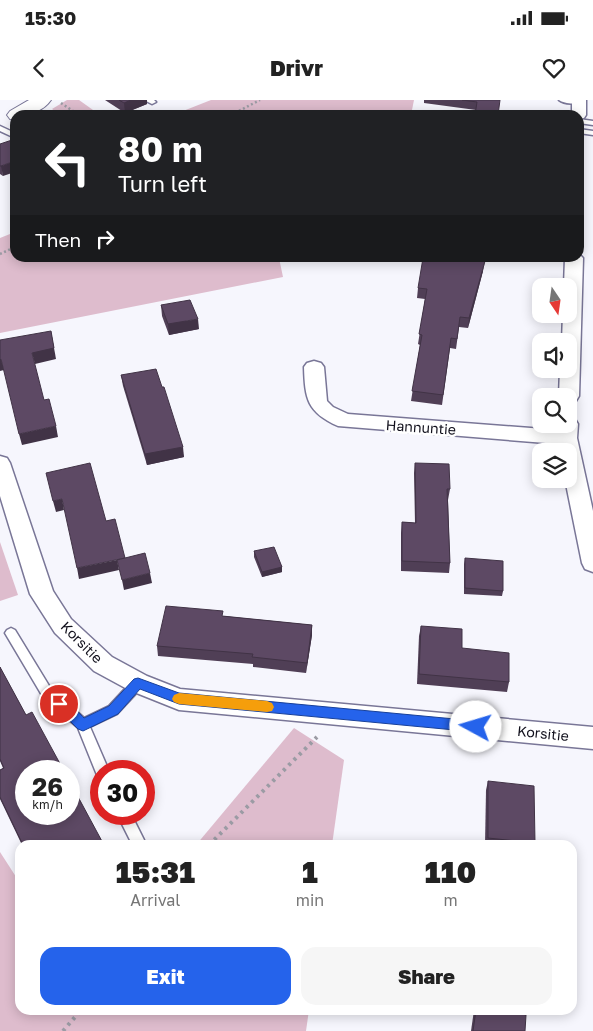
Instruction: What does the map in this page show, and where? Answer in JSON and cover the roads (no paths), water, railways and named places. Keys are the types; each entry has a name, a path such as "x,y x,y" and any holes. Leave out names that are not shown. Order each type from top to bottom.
{"street":[{"path":"25,110 42,100"},
{"path":"569,388 574,262"},
{"name":"Hannuntie","path":"314,367 315,399 327,414 345,421 532,429"},
{"path":"567,433 593,563"},
{"name":"Korsitie","path":"0,463 42,594 63,626 103,664 138,683 179,699 593,738"}],"lane":[{"path":"563,100 579,105"},
{"path":"11,633 47,693 83,725 97,760"},
{"path":"83,725 113,710 138,683"},
{"path":"130,825 137,840"}]}
